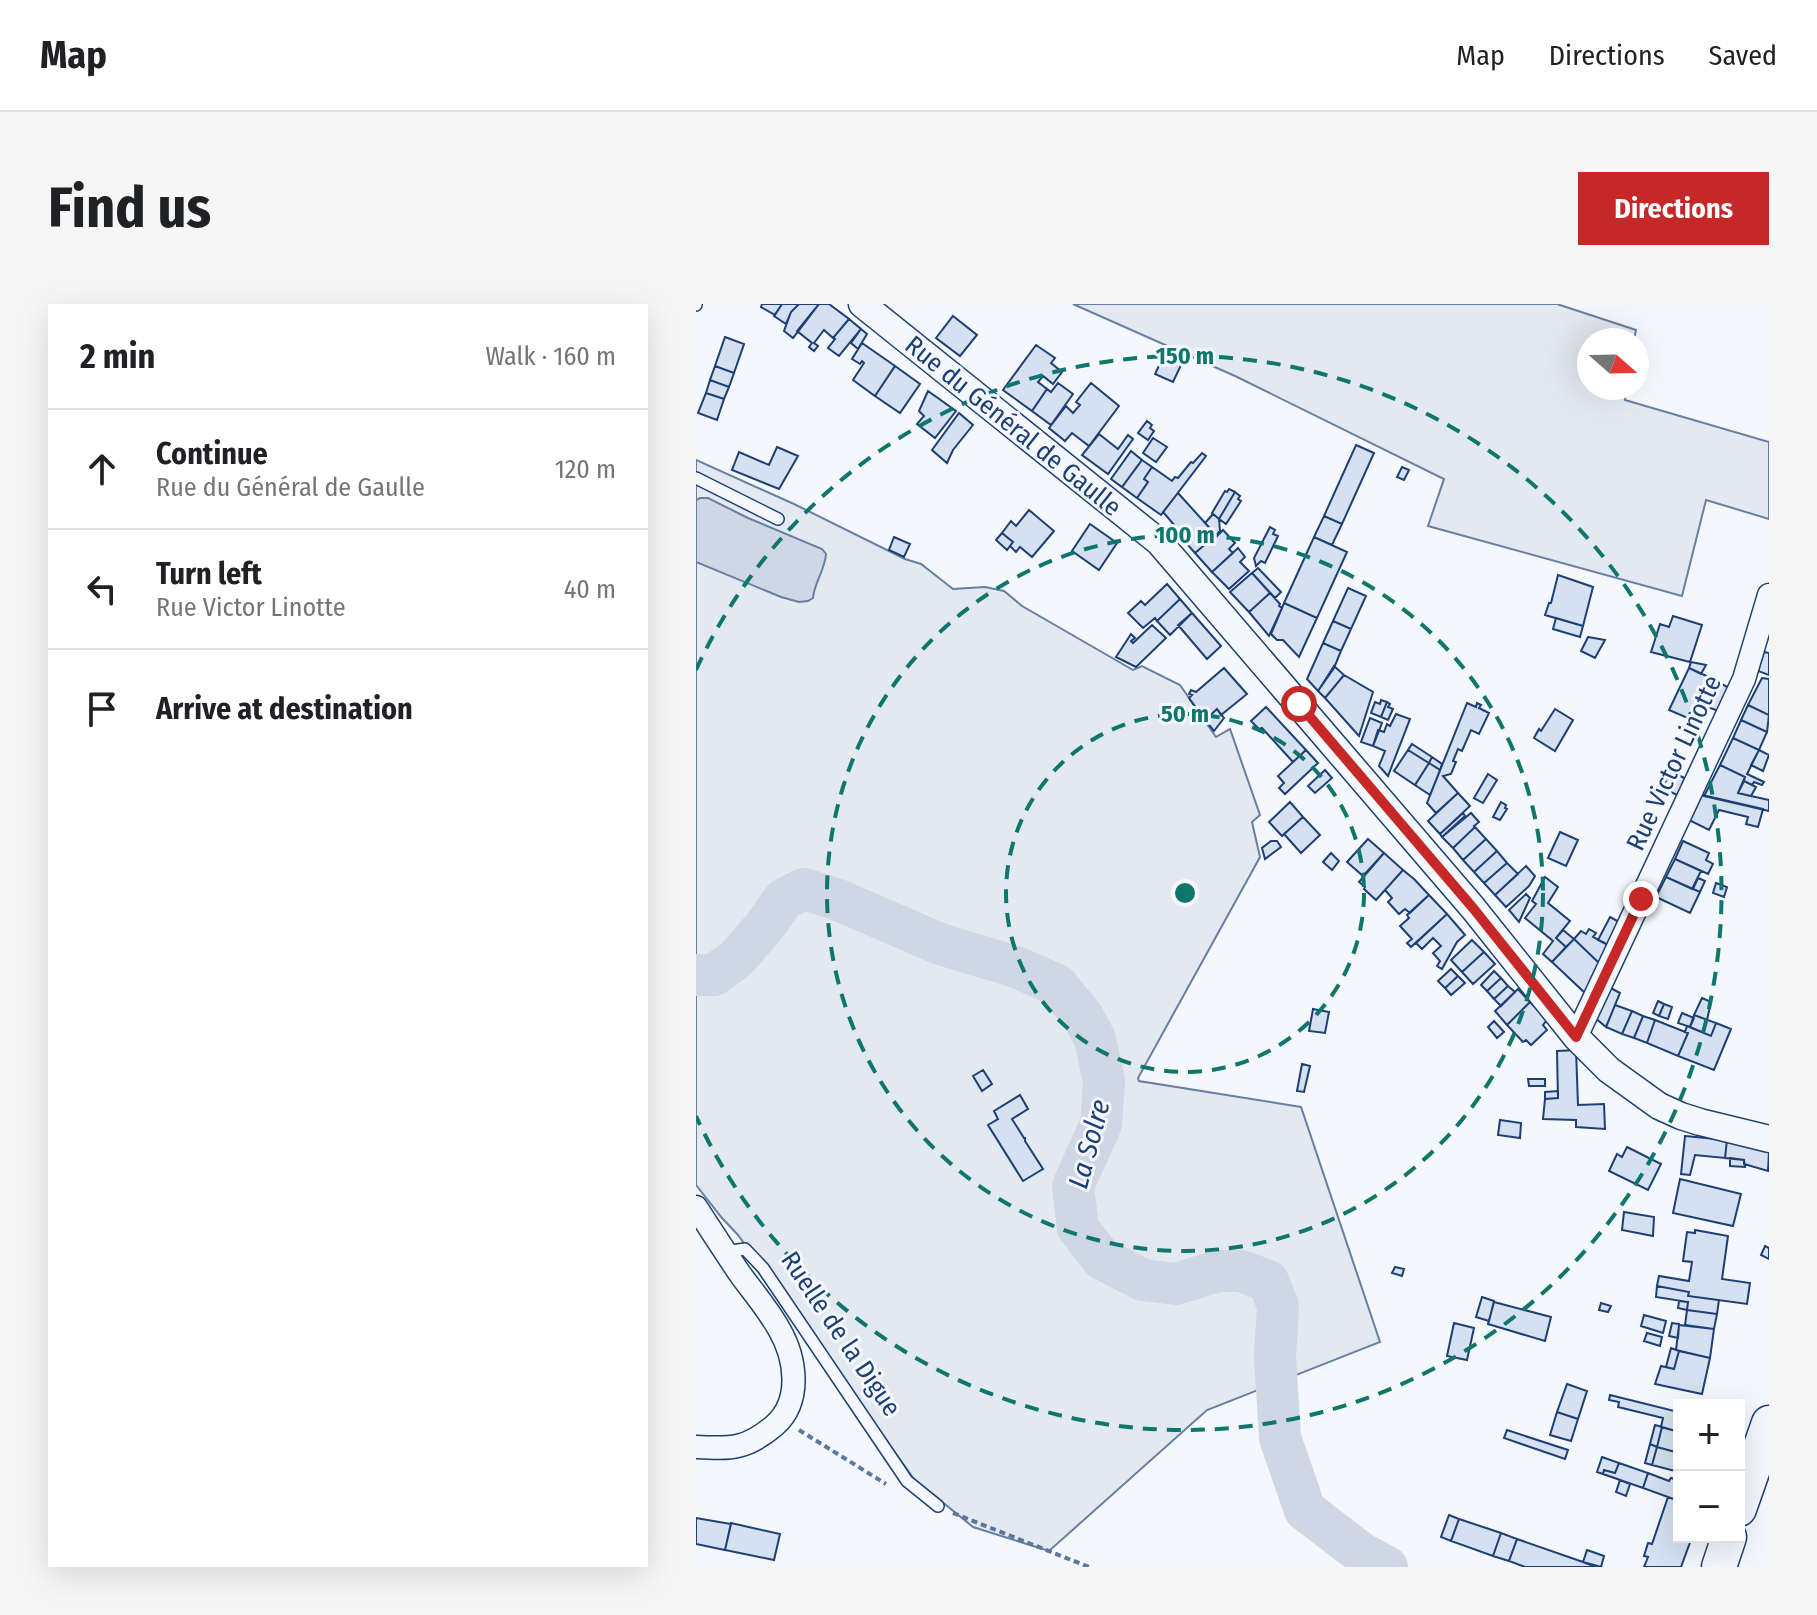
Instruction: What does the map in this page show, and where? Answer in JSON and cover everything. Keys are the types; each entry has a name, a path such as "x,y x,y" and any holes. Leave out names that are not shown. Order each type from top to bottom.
{"main road":[{"path":"1745,1492 1769,1423"},
{"path":"1719,1567 1727,1543"}],"street":[{"name":"Rue du Général de Gaulle","path":"862,304 1159,542 1473,908 1576,1037 1609,1070 1659,1106 1700,1122 1769,1139"},
{"name":"Rue Victor Linotte","path":"1576,1037 1744,679 1769,595"},
{"path":"696,1207 780,1329 794,1380 791,1403 782,1418 760,1438 740,1447 696,1447"}],"lane":[{"path":"696,478 778,519"},
{"name":"Ruelle de la Digue","path":"725,1252 745,1249 763,1268 907,1481 938,1506"}],"shaded area":[{"path":"1073,304 1557,304 1630,328 1577,328 1577,400 1625,400 1769,442 1769,519 1706,500 1682,596 1428,526 1444,479 1235,376"},
{"path":"696,460 921,564 953,589 985,587 1004,591 1022,606 1133,670 1142,666 1180,685 1216,737 1230,729 1260,815 1252,822 1260,857 1138,1078 1139,1081 1301,1107 1380,1342 1207,1410 1049,1551 973,1527 914,1479 738,1235 696,1185"},
{"path":"708,498 822,549 826,554 825,560 813,598 799,602 781,597 696,562 696,500"}],"building":[{"path":"762,304 782,304 775,315 761,307"},
{"path":"782,304 799,304 786,324 774,316"},
{"path":"799,304 819,304 793,338 784,331 791,312"},
{"path":"819,304 829,304 849,319 833,338 824,330 814,343 818,346 814,351 809,347 812,343 797,331"},
{"path":"953,316 977,335 960,356 936,338"},
{"path":"849,319 861,329 839,356 828,348"},
{"path":"861,329 867,334 858,349 851,343"},
{"path":"725,337 744,344 734,373 715,366"},
{"path":"862,343 895,366 875,396 853,380 864,363 852,359"},
{"path":"1036,345 1055,358 1051,363 1062,372 1053,384 1043,376 1038,382 1047,389 1032,411 1003,390"},
{"path":"1164,355 1182,363 1173,382 1155,374"},
{"path":"715,366 734,373 729,387 710,380"},
{"path":"895,366 920,384 900,413 875,396"},
{"path":"710,380 729,387 724,399 706,393"},
{"path":"1058,383 1073,394 1051,425 1032,411 1047,389 1051,392"},
{"path":"1091,383 1119,406 1089,446 1072,433 1065,441 1049,428 1066,406 1073,413 1080,405 1076,402"},
{"path":"928,391 956,411 935,438 917,424 924,416 919,411"},
{"path":"706,393 724,399 717,420 698,413"},
{"path":"959,413 973,425 947,463 932,450"},
{"path":"1147,421 1154,431 1148,440 1138,433"},
{"path":"1099,434 1118,449 1128,435 1133,439 1108,474 1082,455"},
{"path":"1153,438 1167,447 1156,462 1143,453"},
{"path":"1356,445 1374,453 1342,524 1324,516"},
{"path":"777,447 798,456 779,489 732,470 739,452 769,465"},
{"path":"1131,451 1142,460 1122,487 1111,479"},
{"path":"1202,453 1206,456 1161,515 1137,498 1148,482 1144,479 1152,467 1172,481"},
{"path":"1142,460 1152,467 1144,479 1148,482 1137,498 1122,487"},
{"path":"1402,467 1409,470 1404,480 1397,477"},
{"path":"1229,489 1235,492 1219,519 1212,513"},
{"path":"1235,492 1241,501 1226,524 1219,519"},
{"path":"1178,493 1216,535 1195,553 1163,512"},
{"path":"1029,510 1054,531 1032,557 1020,547 1016,552 1010,546 1013,542 1002,533 1011,521 1016,526"},
{"path":"1213,514 1219,519 1220,531 1216,535 1205,523"},
{"path":"1324,516 1342,524 1332,545 1314,537"},
{"path":"1090,524 1117,543 1099,570 1072,551"},
{"path":"1270,527 1275,530 1273,534 1278,536 1265,563 1261,561 1256,566 1254,558"},
{"path":"1223,530 1235,543 1229,549 1233,553 1212,572 1195,553"},
{"path":"1002,533 1013,542 1007,550 996,540"},
{"path":"894,537 910,544 904,557 889,550"},
{"path":"1314,537 1347,552 1317,618 1284,603"},
{"path":"1238,548 1245,557 1240,562 1249,571 1229,589 1212,572"},
{"path":"1258,568 1281,592 1275,598 1252,573"},
{"path":"1252,573 1270,593 1249,612 1230,592"},
{"path":"1558,575 1593,587 1583,626 1545,615"},
{"path":"1167,584 1180,599 1157,621 1155,618 1143,628 1128,613 1141,601 1145,605"},
{"path":"1348,588 1366,596 1351,629 1333,621"},
{"path":"1270,593 1282,608 1269,636 1249,612"},
{"path":"1180,599 1192,613 1170,635 1157,621"},
{"path":"1284,603 1317,618 1299,657 1283,640 1277,640 1271,634"},
{"path":"1192,613 1221,646 1207,659 1178,625"},
{"path":"1673,616 1702,625 1690,662 1651,652 1660,624 1669,627"},
{"path":"1556,618 1583,626 1580,637 1553,629"},
{"path":"1333,621 1351,629 1341,651 1323,643"},
{"path":"1152,625 1166,638 1136,667 1116,657 1131,634 1135,638 1131,641 1133,643"},
{"path":"1588,637 1605,640 1595,658 1581,651"},
{"path":"1323,643 1341,651 1334,668 1318,691 1307,679"},
{"path":"1764,652 1769,653 1769,675 1758,671"},
{"path":"1691,662 1706,665 1701,674 1689,668"},
{"path":"1334,666 1344,675 1325,698 1318,691"},
{"path":"1224,668 1247,694 1221,715 1217,709 1205,720 1189,694 1191,690 1196,692"},
{"path":"1689,668 1709,677 1690,719 1669,710"},
{"path":"1344,675 1373,692 1359,736 1325,698"},
{"path":"1709,677 1731,689 1721,712 1697,703"},
{"path":"1762,678 1769,679 1769,715 1748,705"},
{"path":"1381,700 1387,702 1381,717 1371,713 1375,702 1380,704"},
{"path":"1387,702 1390,704 1388,707 1393,709 1388,720 1381,717"},
{"path":"1467,703 1476,707 1477,703 1481,705 1479,708 1489,713 1479,734 1471,730 1462,751 1458,749 1451,774 1443,776 1458,793 1436,813 1427,803"},
{"path":"1748,705 1769,715 1767,732 1741,720"},
{"path":"1266,707 1306,750 1293,762 1262,728 1259,729 1251,721"},
{"path":"1217,709 1224,718 1214,731 1205,720"},
{"path":"1555,709 1573,720 1555,751 1534,738"},
{"path":"1396,714 1410,719 1388,776 1379,766 1385,751 1373,746 1378,730 1384,732"},
{"path":"1370,718 1382,723 1373,746 1361,742"},
{"path":"1741,720 1767,732 1759,750 1733,738"},
{"path":"1733,738 1759,750 1747,774 1764,782 1762,785 1754,782 1752,785 1744,781 1745,777 1720,765"},
{"path":"1412,744 1432,757 1429,763 1408,750"},
{"path":"1306,750 1318,763 1285,794 1279,788 1284,783 1278,776"},
{"path":"1408,750 1429,763 1415,785 1394,771"},
{"path":"1759,750 1769,755 1763,771 1751,765"},
{"path":"1432,757 1442,764 1440,770 1429,763"},
{"path":"1429,763 1440,770 1430,795 1415,785"},
{"path":"1720,765 1745,777 1738,793 1769,800 1769,811 1704,796"},
{"path":"1325,770 1332,778 1315,793 1308,786"},
{"path":"1671,771 1686,779 1677,795 1662,788"},
{"path":"1488,774 1497,780 1483,803 1474,798"},
{"path":"1744,781 1756,787 1751,796 1738,793"},
{"path":"1458,793 1470,806 1440,834 1428,821"},
{"path":"1698,794 1763,809 1758,827 1746,824 1748,817 1719,810 1709,830 1687,819"},
{"path":"1290,802 1303,817 1282,836 1269,822"},
{"path":"1501,802 1507,809 1500,820 1493,817"},
{"path":"1463,813 1465,816 1442,837 1440,834"},
{"path":"1471,813 1479,822 1453,848 1442,837"},
{"path":"1303,817 1320,835 1301,853 1284,834"},
{"path":"1475,827 1486,839 1463,860 1453,848"},
{"path":"1560,832 1578,840 1566,866 1548,858"},
{"path":"1368,839 1384,853 1363,876 1347,862"},
{"path":"1486,839 1497,851 1474,872 1463,860"},
{"path":"1271,841 1277,841 1281,847 1265,859 1262,848"},
{"path":"1683,841 1709,853 1706,860 1713,864 1708,874 1675,859"},
{"path":"1497,851 1507,863 1484,883 1474,872"},
{"path":"1331,853 1339,861 1332,870 1323,862"},
{"path":"1384,853 1403,870 1376,900 1359,882"},
{"path":"1675,859 1701,871 1692,889 1666,877"},
{"path":"1507,863 1518,874 1495,895 1484,883"},
{"path":"1526,866 1535,876 1529,886 1506,907 1495,895"},
{"path":"1403,870 1429,895 1410,913 1405,909 1399,914 1388,902 1392,898 1385,890"},
{"path":"1545,877 1558,887 1548,903 1570,921 1556,938 1566,947 1552,962 1543,954 1553,941 1525,918 1536,904 1532,901"},
{"path":"1666,877 1700,892 1690,913 1656,897"},
{"path":"1698,878 1705,881 1700,892 1693,889"},
{"path":"1716,883 1727,887 1724,897 1713,893"},
{"path":"1526,894 1530,898 1519,922 1509,910"},
{"path":"1429,895 1447,914 1411,947 1407,943 1412,939 1400,926 1409,918 1407,915"},
{"path":"1447,914 1465,935 1457,942 1442,969 1437,966 1440,961 1433,953 1441,946 1433,938 1422,949 1416,943"},
{"path":"1610,917 1621,923 1610,946 1598,940"},
{"path":"1589,929 1596,933 1593,937 1610,946 1600,964 1574,939 1581,931 1586,934"},
{"path":"1563,930 1574,939 1566,947 1556,938"},
{"path":"1574,939 1600,964 1585,993 1552,962"},
{"path":"1472,940 1484,952 1462,972 1451,960"},
{"path":"1484,952 1495,964 1473,984 1462,972"},
{"path":"1451,969 1458,976 1445,988 1438,981"},
{"path":"1494,971 1501,978 1487,991 1481,985"},
{"path":"1458,976 1465,983 1451,995 1445,988"},
{"path":"1501,978 1508,986 1494,999 1487,991"},
{"path":"1508,986 1515,992 1501,1006 1494,999"},
{"path":"1607,986 1620,993 1606,1027 1594,1017"},
{"path":"1518,989 1530,1002 1507,1025 1495,1011"},
{"path":"1702,998 1711,1002 1707,1020 1694,1015"},
{"path":"1658,1001 1664,1004 1659,1016 1653,1013"},
{"path":"1530,1002 1547,1020 1543,1025 1547,1030 1531,1045 1526,1040 1523,1042 1507,1025"},
{"path":"1664,1004 1672,1007 1668,1019 1659,1016"},
{"path":"1615,1005 1632,1011 1622,1034 1606,1027"},
{"path":"1313,1009 1329,1012 1325,1033 1309,1031"},
{"path":"1632,1011 1643,1016 1634,1038 1622,1034"},
{"path":"1682,1013 1694,1018 1690,1027 1678,1023"},
{"path":"1694,1015 1716,1023 1711,1036 1690,1027"},
{"path":"1643,1016 1655,1020 1647,1043 1634,1038"},
{"path":"1655,1020 1688,1033 1678,1056 1647,1043"},
{"path":"1494,1021 1504,1032 1497,1038 1488,1027"},
{"path":"1716,1023 1731,1029 1714,1070 1678,1056 1688,1033 1685,1032 1687,1026 1711,1036"},
{"path":"1576,1050 1578,1105 1604,1104 1605,1129 1576,1127 1576,1120 1543,1119 1545,1099 1558,1098 1557,1051"},
{"path":"1302,1064 1310,1066 1304,1092 1297,1091"},
{"path":"983,1070 992,1084 982,1091 973,1076"},
{"path":"1528,1079 1545,1079 1545,1086 1529,1086"},
{"path":"1558,1091 1558,1098 1545,1099 1545,1092"},
{"path":"1020,1095 1028,1109 1012,1119 1043,1169 1023,1181 988,1125 998,1119 994,1111"},
{"path":"1500,1120 1521,1123 1520,1138 1498,1135"},
{"path":"1685,1136 1727,1140 1725,1158 1695,1155 1690,1175 1681,1174"},
{"path":"1727,1140 1769,1152 1768,1171 1744,1164 1744,1160 1725,1158"},
{"path":"1627,1147 1661,1164 1648,1190 1609,1171 1617,1154 1622,1157"},
{"path":"1730,1158 1744,1160 1745,1167 1730,1166"},
{"path":"1680,1179 1741,1194 1733,1226 1673,1213"},
{"path":"1624,1212 1654,1217 1653,1236 1622,1230"},
{"path":"1695,1230 1728,1236 1722,1279 1750,1283 1747,1304 1688,1296 1689,1292 1657,1286 1659,1276 1689,1281 1692,1262 1683,1261 1687,1232 1695,1233"},
{"path":"1765,1246 1769,1248 1769,1259 1761,1255"},
{"path":"1395,1267 1404,1269 1402,1276 1392,1273"},
{"path":"1657,1286 1689,1292 1688,1296 1719,1300 1717,1314 1687,1310 1688,1302 1656,1297"},
{"path":"1482,1297 1494,1301 1489,1321 1476,1317"},
{"path":"1679,1301 1688,1302 1687,1310 1678,1308"},
{"path":"1494,1302 1551,1317 1545,1341 1488,1324"},
{"path":"1601,1303 1611,1306 1608,1312 1599,1310"},
{"path":"1687,1310 1717,1314 1714,1329 1685,1325"},
{"path":"1644,1315 1666,1321 1663,1333 1641,1326"},
{"path":"1454,1323 1474,1328 1467,1360 1447,1356"},
{"path":"1672,1323 1679,1324 1678,1338 1669,1336"},
{"path":"1679,1325 1714,1329 1710,1358 1676,1350"},
{"path":"1647,1333 1662,1337 1660,1346 1644,1341"},
{"path":"1671,1348 1679,1351 1674,1369 1666,1367"},
{"path":"1679,1351 1710,1358 1702,1394 1655,1384 1661,1366 1674,1369"},
{"path":"1567,1384 1587,1391 1578,1419 1557,1412"},
{"path":"1610,1395 1673,1411 1673,1430 1661,1427 1663,1418 1618,1407 1619,1402 1609,1400"},
{"path":"1557,1412 1578,1419 1571,1441 1550,1435"},
{"path":"1655,1425 1662,1427 1657,1447 1650,1444"},
{"path":"1662,1427 1673,1430 1673,1451 1657,1447"},
{"path":"1507,1430 1568,1450 1565,1459 1504,1438"},
{"path":"1650,1444 1657,1447 1652,1465 1645,1463"},
{"path":"1657,1447 1673,1451 1673,1470 1652,1465"},
{"path":"1602,1457 1619,1463 1615,1473 1597,1472"},
{"path":"1619,1463 1648,1473 1643,1488 1603,1474 1604,1470 1615,1473"},
{"path":"1648,1473 1669,1481 1673,1478 1673,1499 1643,1488"},
{"path":"1620,1480 1630,1484 1626,1496 1616,1492"},
{"path":"1668,1497 1673,1499 1673,1543 1690,1543 1681,1567 1644,1567 1648,1543 1652,1544"},
{"path":"1449,1515 1459,1519 1451,1541 1441,1537"},
{"path":"696,1518 731,1524 725,1550 696,1544"},
{"path":"1459,1519 1501,1533 1493,1556 1451,1541"},
{"path":"731,1523 780,1534 774,1560 725,1550"},
{"path":"1501,1533 1517,1539 1509,1561 1493,1556"},
{"path":"1517,1539 1596,1567 1525,1567 1509,1561"},
{"path":"1587,1550 1604,1556 1601,1567 1583,1562"}],"waterway":[{"name":"La Solre","path":"696,975 714,975 736,959 784,899 804,889 836,899 940,944 1016,967 1057,985 1083,1017 1095,1039 1104,1082 1101,1124 1073,1186 1078,1228 1102,1259 1143,1280 1176,1284 1218,1271 1241,1271 1268,1281 1278,1306 1275,1356 1280,1438 1305,1510 1361,1553 1387,1567"}],"route":[{"path":"1299,704 1473,908 1576,1037 1641,899"}]}
